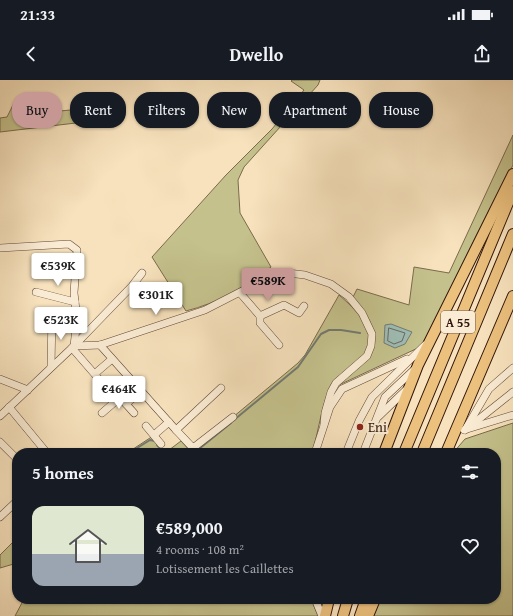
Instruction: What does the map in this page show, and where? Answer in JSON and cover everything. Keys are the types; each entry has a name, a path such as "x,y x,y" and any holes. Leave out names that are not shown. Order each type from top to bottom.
{"highway":[{"path":"386,448 411,385 416,361 433,333 513,174"},
{"name":"A 55","path":"406,448 513,191"},
{"name":"A 55","path":"424,448 513,234"},
{"path":"448,448 513,296"},
{"path":"323,616 327,604"},
{"path":"343,616 347,604"},
{"path":"360,616 364,604"},
{"path":"368,616 373,604"}],"street":[{"path":"0,248 69,244 77,250 75,302 77,319 73,347 117,400 102,413"},
{"path":"73,347 100,345 205,310 279,272 305,274 338,288 362,313 371,329 371,346 367,356 336,383 328,399 324,424"},
{"path":"0,416 73,347 132,286 142,273"},
{"path":"36,292 75,302"},
{"path":"240,293 260,316 260,323 279,345"},
{"path":"260,316 284,305 299,313 304,306"},
{"path":"51,368 52,313"},
{"path":"503,319 513,313"},
{"path":"100,345 193,448 233,417"},
{"path":"98,371 112,359"},
{"path":"317,448 330,407 342,389 416,361"},
{"path":"365,448 386,395 416,361"},
{"path":"348,448 372,397 416,361"},
{"path":"90,363 106,380"},
{"path":"466,430 489,389 513,368"},
{"path":"0,379 28,390"},
{"path":"375,420 411,385"},
{"path":"176,430 221,388"},
{"path":"126,404 141,391"},
{"path":"466,430 513,392"},
{"path":"118,395 134,413"},
{"path":"9,407 44,448"},
{"path":"454,434 513,415"},
{"path":"154,435 169,422"},
{"path":"146,426 161,444"},
{"path":"0,442 12,454"},
{"path":"0,517 12,506"},
{"path":"317,604 323,616"}],"shaded area":[{"path":"320,80 318,85 312,92 302,92 304,90 291,81"},
{"path":"12,107 12,128 34,128 0,132 0,118 7,117"},
{"path":"70,110 70,124 62,125 62,111"},
{"path":"279,128 244,167 238,180 240,213 271,267 252,282 231,294 209,304 186,311 152,257 226,175 272,129"},
{"path":"513,135 513,165 427,336 420,347 339,385 354,370 370,350 374,338 370,321 353,297 357,289 409,305 414,267 449,273"},
{"path":"339,295 351,306 362,320 369,335 369,343 365,354 332,383 325,402 313,448 196,448 298,363 305,355"},
{"path":"513,423 513,616 373,616 378,604 501,604 501,448 457,448 465,439"},
{"path":"153,436 161,448 135,448"},
{"path":"181,441 187,448 172,448"},
{"path":"12,543 12,564 0,568 0,555"},
{"path":"21,604 313,604 318,616 15,616"}],"water":[{"path":"391,324 412,332 405,344 395,348 384,343 385,325"}],"waterway":[{"path":"234,420 298,367 321,334 329,330 360,333"},
{"path":"200,448 231,423"},
{"path":"137,448 150,440 155,441"}],"place":[{"name":"Eni","path":"360,427"}]}
